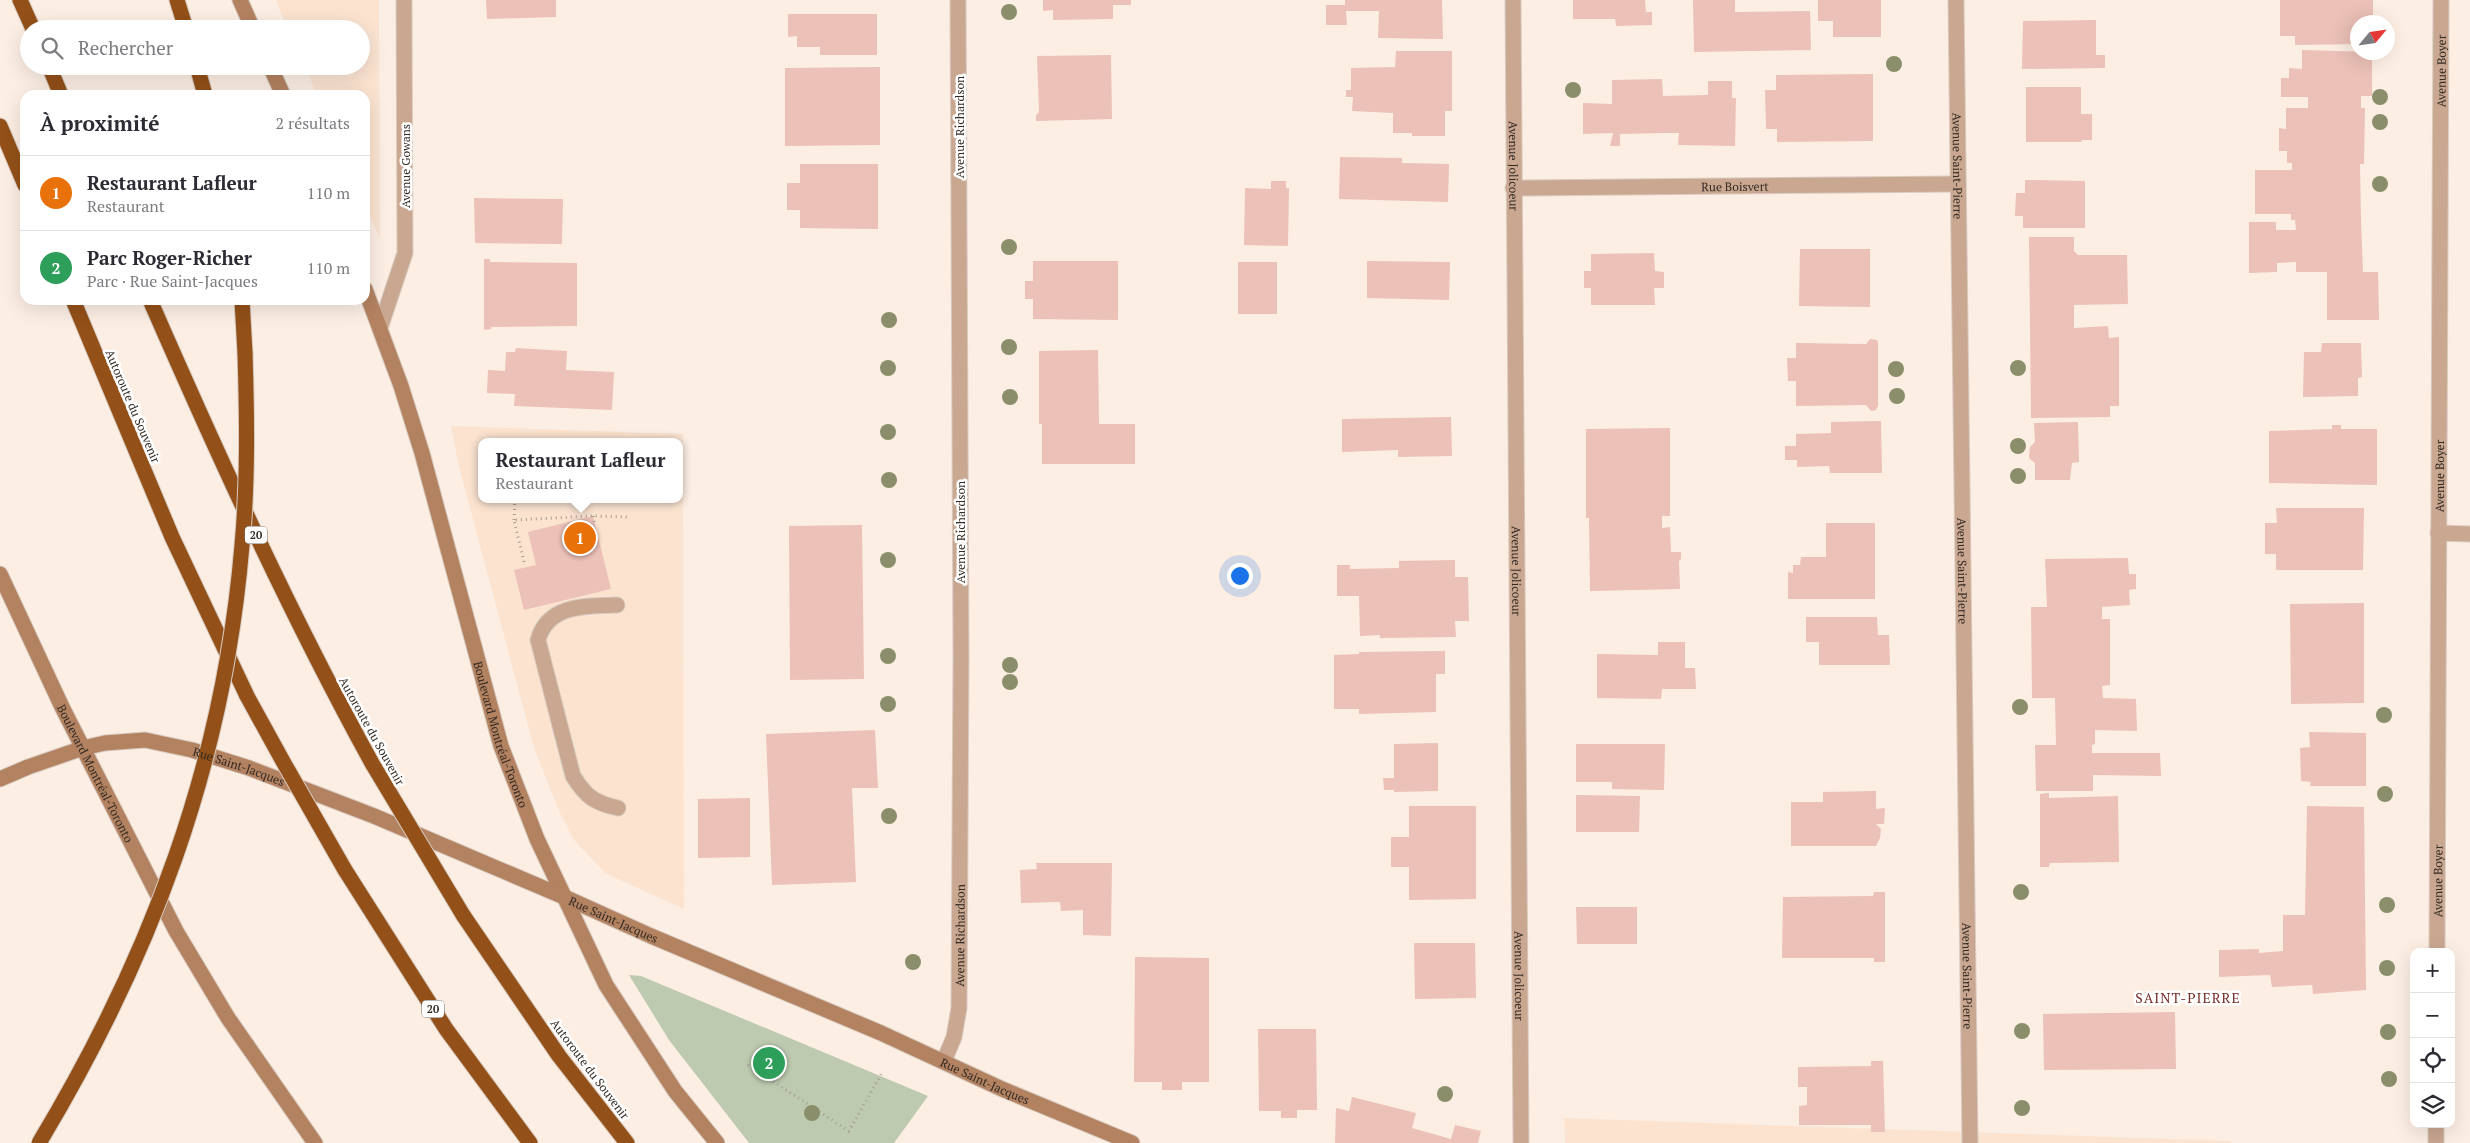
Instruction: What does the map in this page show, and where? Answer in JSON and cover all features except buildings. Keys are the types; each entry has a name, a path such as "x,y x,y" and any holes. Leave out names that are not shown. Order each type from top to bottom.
{"highway":[{"path":"20,0 29,20"},
{"path":"177,0 183,20"},
{"path":"53,75 59,90"},
{"path":"199,75 204,90"},
{"path":"0,126 20,173"},
{"name":"Autoroute du Souvenir","path":"74,305 172,538 247,696 284,765 345,870 446,1029 530,1143"},
{"name":"Autoroute du Souvenir","path":"152,305 218,456 269,564 341,706 374,765 463,915 559,1056 627,1143"},
{"path":"39,1143 98,1040 154,918 178,850 211,737 233,617 242,546 247,456 242,305"}],"main road":[{"path":"240,0 250,20"},
{"path":"274,75 281,90"},
{"name":"Boulevard Montréal-Toronto","path":"370,303 401,386 432,484 501,746 537,839 598,970 628,1020 675,1091 717,1143"},
{"name":"Boulevard Montréal-Toronto","path":"0,574 83,748 196,966 261,1069 315,1143"},
{"name":"Rue Saint-Jacques","path":"0,779 28,767 105,742 145,740 192,750 249,768 374,816 944,1061 1002,1089 1132,1143"}],"street":[{"name":"Avenue Gowans","path":"380,328 405,253 404,0"},
{"name":"Avenue Richardson","path":"944,1061 954,1037 959,1008 961,636 958,0"},
{"name":"Avenue Jolicoeur","path":"1513,0 1521,1143"},
{"name":"Avenue Saint-Pierre","path":"1956,0 1970,1143"},
{"name":"Avenue Boyer","path":"2437,948 2441,0"},
{"name":"Rue Boisvert","path":"1513,188 1958,184"},
{"path":"2438,533 2470,534"},
{"path":"617,605 586,606 557,614 541,629 538,640 573,776 580,789 590,798 599,804 618,808"},
{"path":"2436,1128 2436,1143"}],"path":[{"path":"515,503 514,520 524,562"},
{"path":"514,520 593,516 628,517"},
{"path":"593,516 595,525"},
{"path":"748,1065 849,1131 883,1070"}],"shaded area":[{"path":"276,0 379,0 380,239 370,216 370,90 315,90 309,75 370,75 370,20 284,20"},
{"path":"451,426 683,434 684,909 605,873 574,840 560,813 534,748 459,467"},
{"path":"1564,1118 2231,1141 2231,1143 1565,1143"}],"green space":[{"path":"629,975 641,976 928,1096 894,1143 749,1143 669,1040"}],"place":[{"name":"Restaurant Lafleur","path":"580,538"},
{"name":"Parc Roger-Richer","path":"769,1063"}],"district":[{"name":"SAINT-PIERRE","path":"2188,997"}]}
